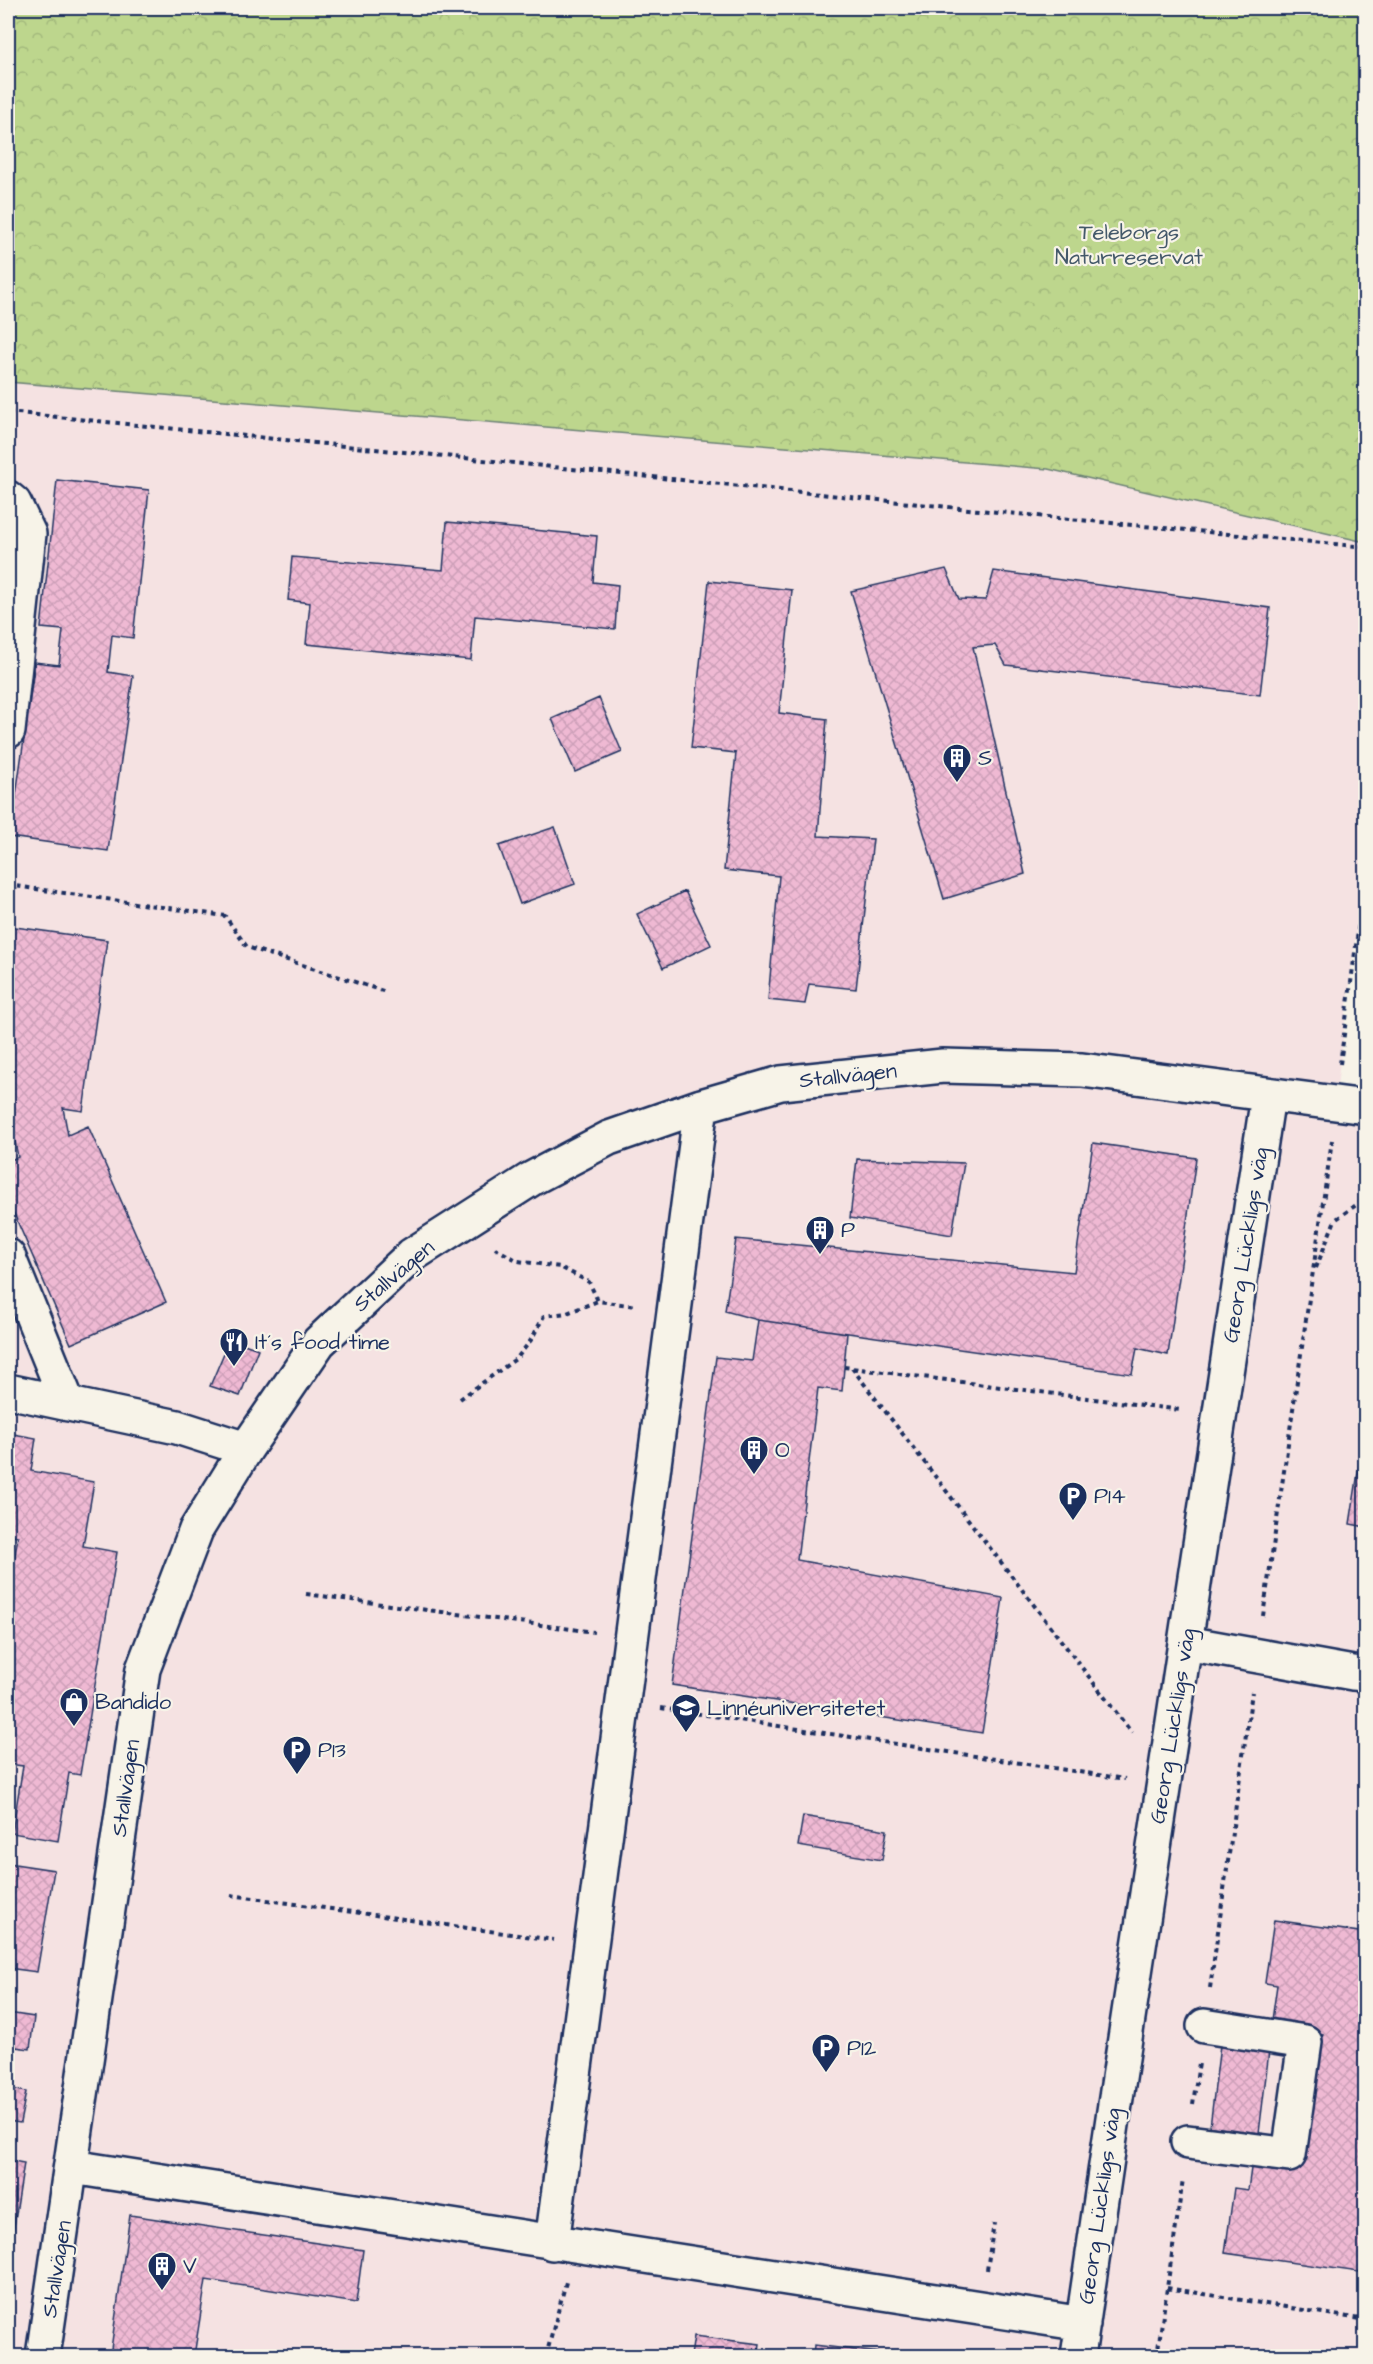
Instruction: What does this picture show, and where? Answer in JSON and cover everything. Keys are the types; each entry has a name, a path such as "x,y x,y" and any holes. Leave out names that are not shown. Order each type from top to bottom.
{"street":[{"path":"8,498 14,503 29,534 8,730"},
{"name":"Stallvägen","path":"43,2356 144,1669 196,1530 246,1449 319,1342 412,1255 531,1179 609,1138 701,1106 781,1083 943,1066 1082,1071 1350,1106"},
{"name":"Georg Lückligs väg","path":"1078,2356 1268,1096"},
{"path":"563,2245 592,1946 630,1636 701,1106"},
{"path":"8,1256 68,1404"},
{"path":"8,1391 177,1427 246,1449"},
{"path":"1186,1643 1365,1674"},
{"path":"1188,2142 1289,2155 1291,2144 1305,2042 1204,2026"},
{"path":"72,2167 1083,2324"}],"path":[{"path":"8,412 1365,547"},
{"path":"1157,2356 1297,1368 1313,1274 1319,1215 1331,1142 1350,1106 1365,872"},
{"path":"8,885 225,916 247,947 386,992"},
{"path":"1313,1274 1335,1220 1365,1198"},
{"path":"474,1215 492,1247 518,1261 560,1267 589,1282 598,1301"},
{"path":"460,1399 517,1358 531,1340 544,1316 567,1313 598,1301 674,1312"},
{"path":"844,1367 1221,1415"},
{"path":"852,1368 1165,1781"},
{"path":"306,1594 630,1636"},
{"path":"622,1702 1165,1781"},
{"path":"231,1895 592,1946"},
{"path":"981,2309 994,2223"},
{"path":"546,2356 563,2245"},
{"path":"1167,2288 1365,2320"}],"shaded area":[{"name":"Linnéuniversitetet","path":"8,382 1048,469 1365,542 1366,850 1335,1103 1366,1112 1365,2356 8,2356"}],"green space":[{"name":"Teleborgs Naturreservat","path":"8,8 1365,8 1365,542 1048,469 8,382"}],"building":[{"path":"57,480 149,490 133,638 112,635 108,672 133,676 108,851 10,837 35,662 59,665 63,630 41,628"},
{"path":"447,522 597,536 593,582 618,585 615,629 475,616 471,660 306,644 310,603 288,600 292,557 443,570"},
{"name":"S","path":"946,569 959,599 986,600 994,571 1270,608 1260,695 1006,665 995,645 973,647 1025,874 944,899 851,591"},
{"path":"709,581 792,590 779,713 827,719 818,836 873,839 856,989 809,984 805,1004 768,1000 779,876 724,870 736,753 691,748"},
{"path":"599,698 622,752 575,772 552,719"},
{"path":"555,827 575,884 520,904 499,846"},
{"path":"685,891 711,945 663,968 637,914"},
{"path":"8,926 107,940 83,1111 63,1108 68,1135 88,1126 166,1302 71,1344 8,1200 8,1161 18,1157 8,1107"},
{"name":"P","path":"1093,1143 1196,1158 1168,1355 1137,1348 1132,1374 758,1320 725,1311 736,1239 1074,1272"},
{"path":"857,1159 964,1163 952,1235 850,1218"},
{"name":"O","path":"758,1320 847,1333 842,1391 818,1388 797,1560 1003,1598 982,1733 672,1685 716,1357 752,1361"},
{"name":"It´s food time","path":"230,1339 258,1349 240,1396 210,1386"},
{"path":"8,1433 36,1438 31,1471 94,1482 83,1546 117,1552 80,1775 69,1773 58,1841 12,1833 23,1766 8,1764 8,1597 18,1536 8,1534"},
{"path":"1364,1434 1366,1434 1366,1527 1350,1524"},
{"path":"803,1816 887,1830 882,1860 798,1846"},
{"path":"8,1863 54,1870 37,1972 8,1968"},
{"path":"1274,1920 1366,1933 1366,2273 1225,2253 1234,2188 1248,2190 1253,2154 1304,2162 1323,2034 1271,2027 1277,1985 1265,1983"},
{"path":"8,2013 34,2017 30,2049 8,2046"},
{"path":"1220,2045 1269,2051 1259,2133 1210,2127"},
{"path":"8,2088 26,2092 20,2123 8,2121"},
{"path":"8,2160 24,2163 8,2265"},
{"name":"V","path":"130,2215 363,2250 356,2303 206,2280 194,2356 110,2356"},
{"path":"694,2336 760,2344 758,2356 691,2356"},
{"path":"814,2345 906,2356 813,2356"}],"place":[{"name":"S","path":"957,784"},
{"name":"P","path":"820,1256"},
{"name":"It´s food time","path":"234,1368"},
{"name":"O","path":"754,1476"},
{"name":"P14","path":"1073,1522"},
{"name":"Bandido","path":"74,1728"},
{"name":"Linnéuniversitetet","path":"686,1734"},
{"name":"P13","path":"297,1776"},
{"name":"P12","path":"826,2074"},
{"name":"V","path":"162,2292"}]}
